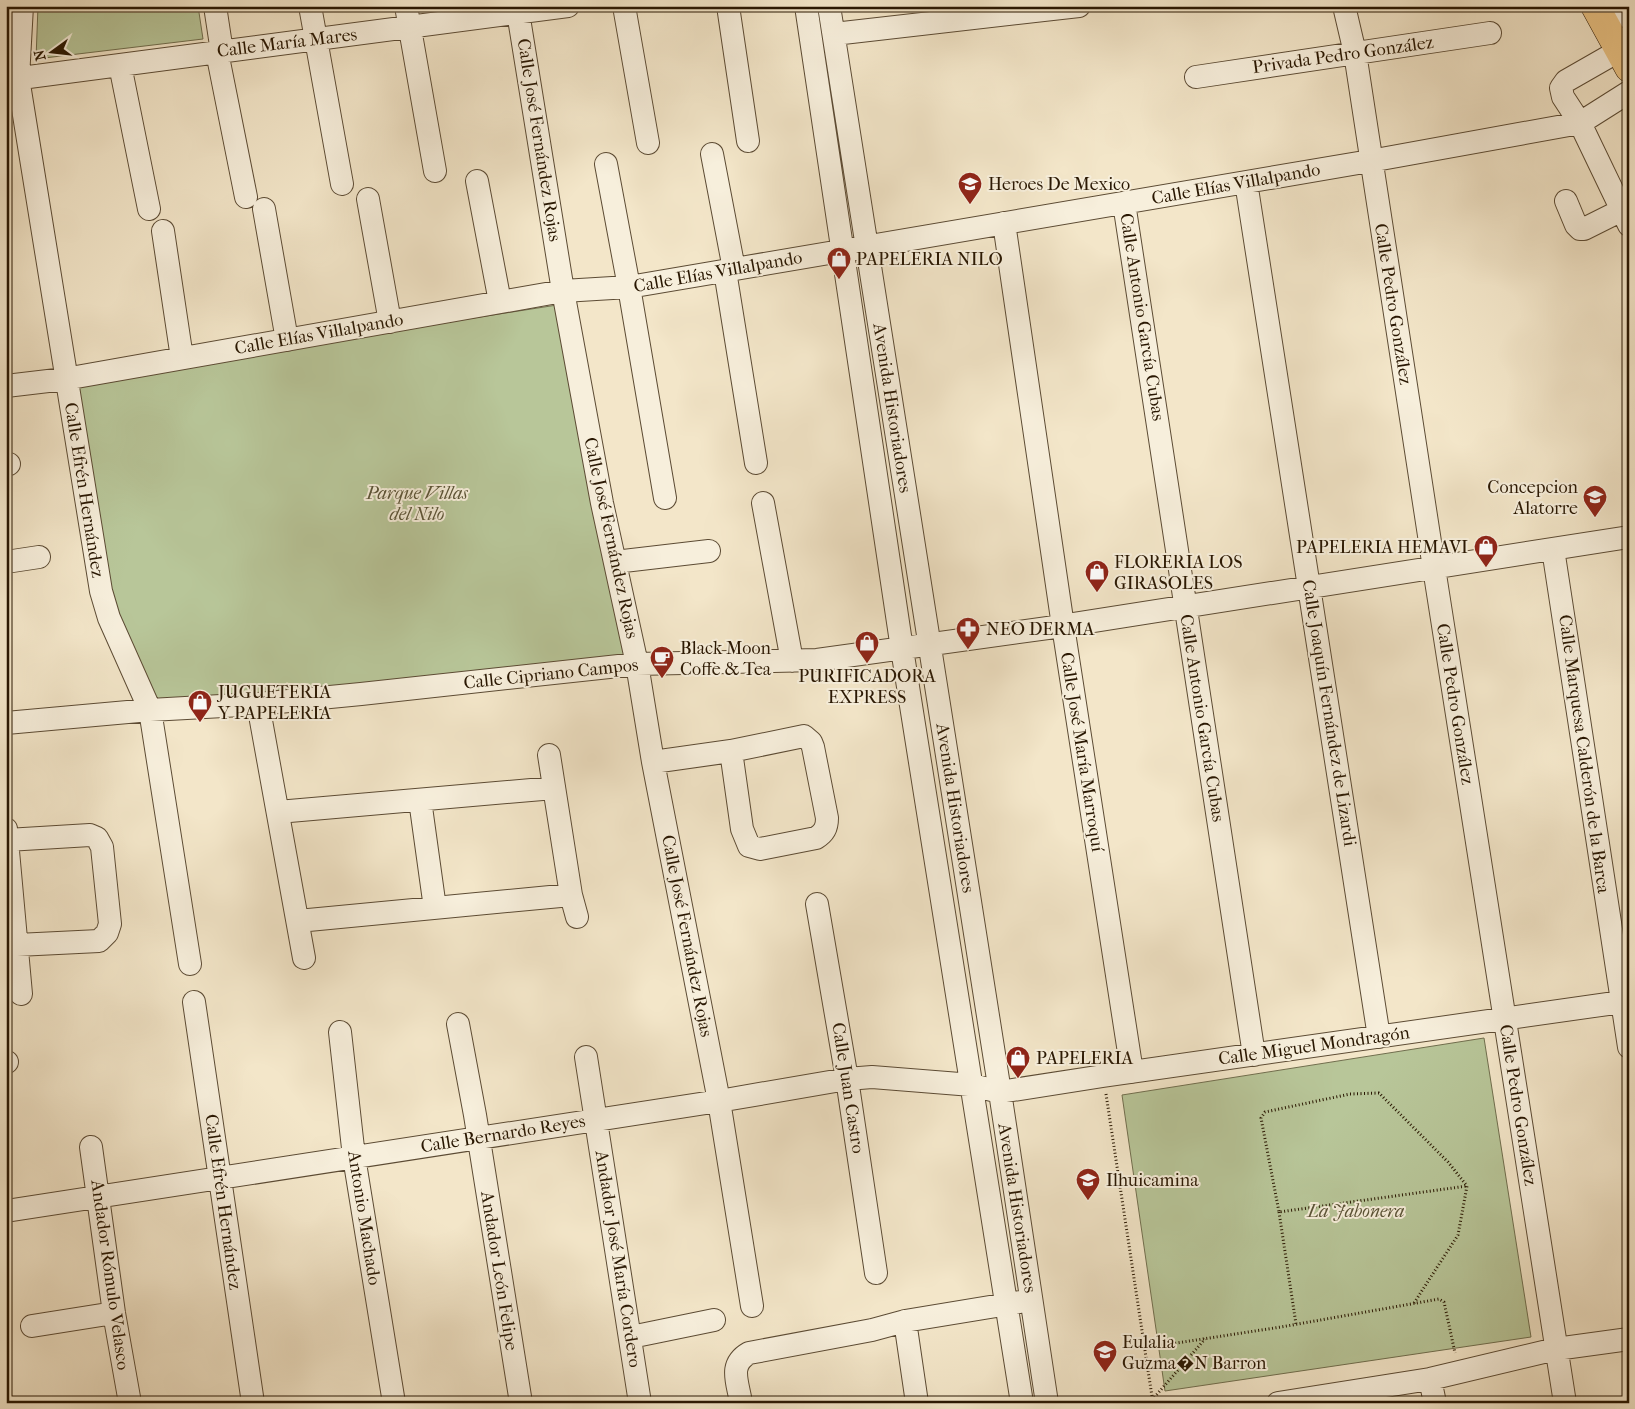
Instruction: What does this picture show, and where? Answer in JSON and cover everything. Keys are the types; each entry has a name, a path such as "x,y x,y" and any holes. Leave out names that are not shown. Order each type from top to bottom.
{"main road":[{"path":"1599,15 1625,54"}],"street":[{"name":"Calle Efrén Hernández","path":"22,6 12,79 104,603 150,710 190,964"},
{"path":"215,6 220,52 246,197"},
{"path":"310,6 342,184"},
{"name":"Calle María Mares","path":"12,79 315,40 408,17 568,6"},
{"path":"624,6 648,143"},
{"path":"728,6 748,141"},
{"name":"Avenida Historiadores","path":"806,6 902,648 1022,1403"},
{"name":"Avenida Historiadores","path":"829,6 1000,1092 1047,1403"},
{"path":"834,34 1079,6"},
{"name":"Calle Pedro González","path":"1344,6 1355,53 1370,161 1504,1019 1566,1403"},
{"name":"Calle José Fernández Rojas","path":"518,10 564,291 602,503 637,664 653,762 719,1101 752,1306"},
{"path":"1599,15 1629,11"},
{"path":"408,17 435,171"},
{"name":"Privada Pedro González","path":"1196,76 1490,33"},
{"path":"1566,201 1576,225 1580,229 1626,218 1580,123 1563,97 1561,88 1566,81 1625,54"},
{"path":"120,65 149,209"},
{"name":"Calle Elías Villalpando","path":"6,386 65,379 564,291 629,287 1370,161 1580,123 1629,92"},
{"path":"712,154 756,463"},
{"path":"606,164 665,498"},
{"path":"477,181 500,302"},
{"name":"Calle Joaquín Fernández de Lizardi","path":"1246,182 1379,1037"},
{"path":"368,199 390,322"},
{"name":"Calle Antonio García Cubas","path":"1124,203 1254,1055"},
{"path":"264,209 287,340"},
{"name":"Calle José María Marroquí","path":"1004,223 1063,626 1132,1072"},
{"path":"163,230 182,358"},
{"path":"762,503 792,661"},
{"name":"Calle Cipriano Campos","path":"6,723 150,710 258,704 637,664 817,660 1063,626 1629,537"},
{"name":"Calle Marquesa Calderón de la Barca","path":"1553,549 1625,1002 1629,1047"},
{"path":"615,562 708,551"},
{"path":"6,562 38,557"},
{"path":"258,704 304,958"},
{"path":"653,762 731,751 804,736 813,747 827,818 826,829 816,838 760,850 749,846 742,829 731,751"},
{"path":"549,755 571,895 577,917"},
{"path":"278,812 554,788"},
{"path":"420,800 435,908"},
{"path":"17,945 99,941 107,933 110,924 102,847 97,838 90,835 7,835 21,994"},
{"path":"298,921 571,895"},
{"name":"Calle Juan Castro","path":"817,904 847,1079 876,1272"},
{"name":"Calle Efrén Hernández","path":"194,1002 253,1403"},
{"name":"Calle Miguel Mondragón","path":"1000,1092 1625,1002"},
{"name":"Andador León Felipe","path":"458,1024 520,1403"},
{"name":"Antonio Machado","path":"340,1032 354,1157 394,1403"},
{"name":"Andador José María Cordero","path":"586,1057 640,1403"},
{"name":"Calle Bernardo Reyes","path":"6,1211 872,1076 972,1085 1000,1092"},
{"name":"Andador Rómulo Velasco","path":"91,1147 114,1313 130,1403"},
{"path":"741,1403 736,1370 740,1358 749,1353 872,1330 905,1321 1031,1300"},
{"path":"32,1326 114,1313"},
{"path":"631,1337 714,1320"},
{"path":"905,1321 917,1403"},
{"path":"1278,1403 1310,1400 1430,1379 1556,1349 1629,1340"},
{"path":"1430,1379 1435,1403"}],"path":[{"path":"1103,1076 1153,1402"},
{"path":"1296,1324 1279,1212 1261,1118 1265,1112 1350,1094 1379,1094 1448,1162 1467,1186 1458,1235 1414,1303"},
{"path":"1279,1212 1467,1186"},
{"path":"1144,1348 1439,1299 1444,1302 1459,1372"},
{"path":"1153,1402 1205,1339"}],"green space":[{"path":"38,6 198,6 203,39 36,59"},
{"name":"Parque Villas del Nilo","path":"557,305 628,658 154,703 107,607 69,381"},
{"name":"La Jabonera","path":"1484,1038 1531,1337 1165,1391 1122,1095"}],"place":[{"name":"Heroes De Mexico","path":"970,205"},
{"name":"PAPELERIA NILO","path":"839,280"},
{"name":"Concepcion Alatorre","path":"1595,518"},
{"name":"PAPELERIA HEMAVI","path":"1486,568"},
{"name":"FLORERIA LOS GIRASOLES","path":"1097,593"},
{"name":"NEO DERMA","path":"968,650"},
{"name":"PURIFICADORA EXPRESS","path":"867,664"},
{"name":"Black Moon Coffe & Tea","path":"662,679"},
{"name":"JUGUETERIA Y PAPELERIA","path":"200,723"},
{"name":"PAPELERIA","path":"1018,1079"},
{"name":"Ilhuicamina","path":"1088,1201"},
{"name":"Eulalia Guzma�N Barron","path":"1105,1373"}]}
